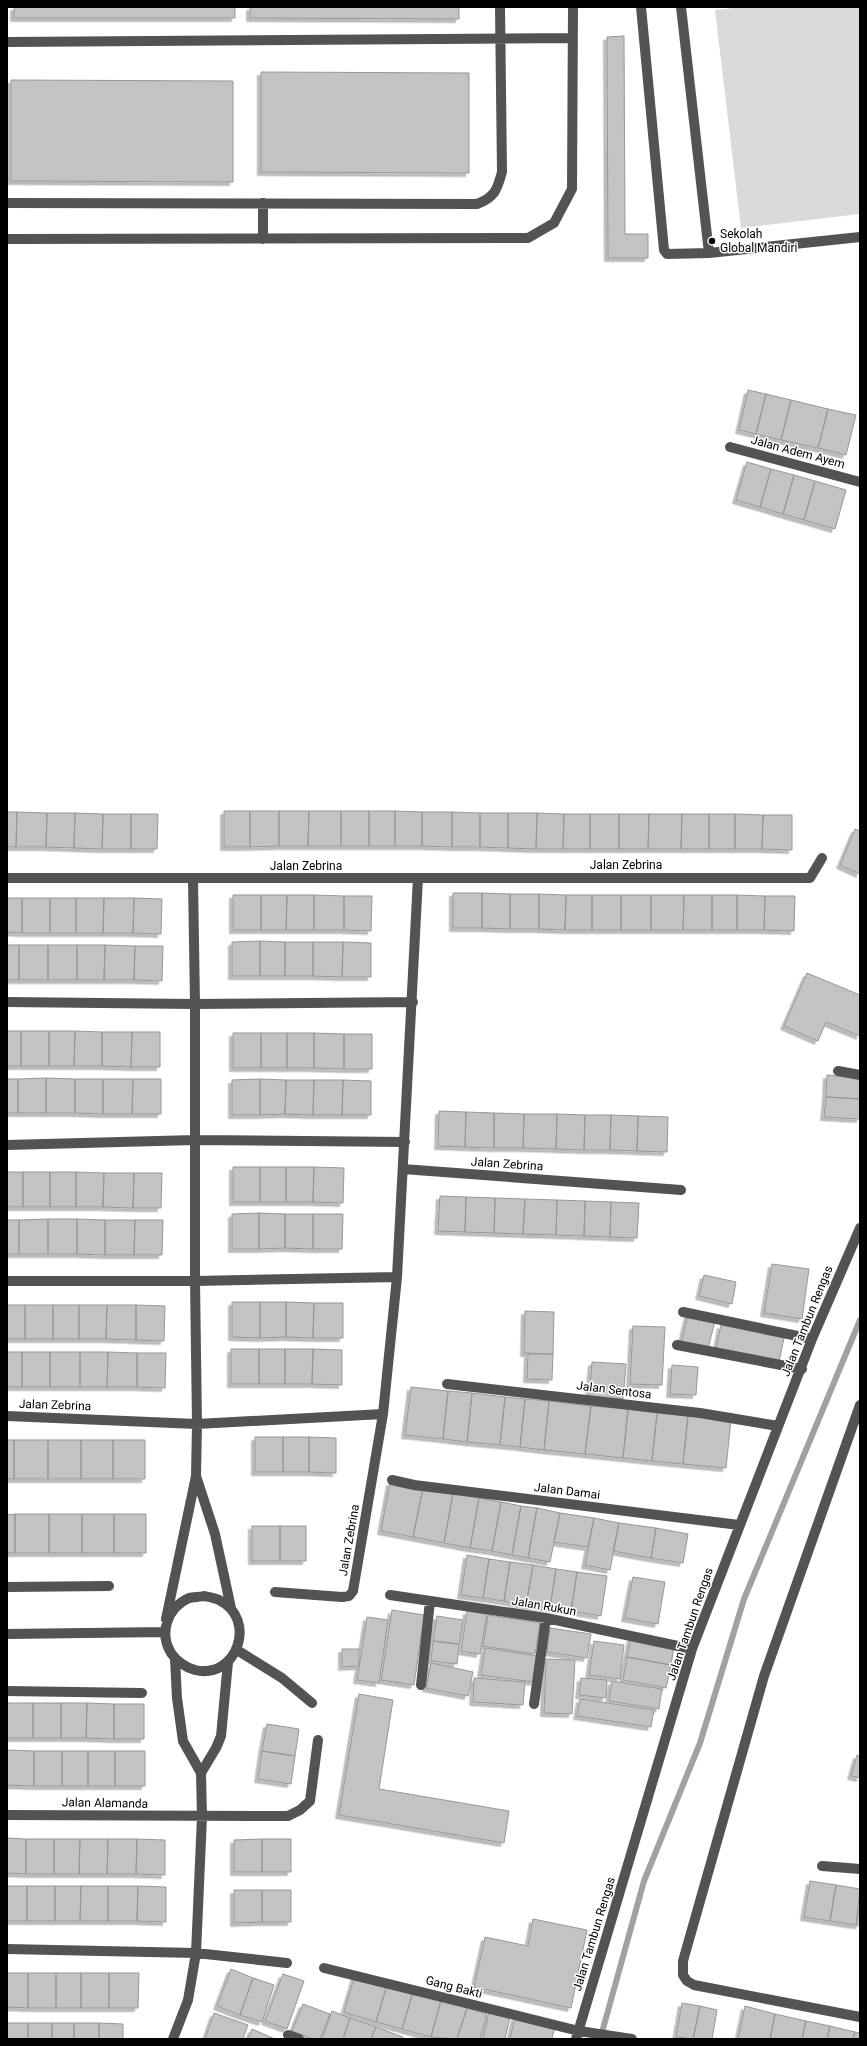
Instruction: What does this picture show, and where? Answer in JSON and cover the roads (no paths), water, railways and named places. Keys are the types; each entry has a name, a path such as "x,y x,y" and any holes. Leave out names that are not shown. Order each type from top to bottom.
{"street":[{"path":"7,203 477,204 488,199 498,189 502,172 500,7"},
{"path":"7,239 528,238 554,223 572,189 573,7"},
{"path":"641,7 664,250 667,254 709,253 860,237"},
{"path":"681,7 709,253"},
{"path":"7,42 500,40 573,38"},
{"path":"263,203 263,239"},
{"name":"Jalan Adem Ayem","path":"730,447 860,482"},
{"name":"Jalan Zebrina","path":"7,878 193,880 418,878 810,878 822,858"},
{"name":"Jalan Zebrina","path":"275,1592 342,1597 349,1596 353,1591 383,1414 397,1277 413,1002 418,878"},
{"path":"193,880 195,1004 194,1140 197,1424 196,1476 166,1619 165,1632 167,1647 174,1659 187,1668 201,1672 213,1671 228,1662 237,1650 241,1636 238,1621 231,1608 215,1534 196,1476"},
{"path":"7,1002 195,1004 413,1002"},
{"path":"838,1071 860,1075"},
{"path":"7,1145 194,1140 404,1142"},
{"name":"Jalan Zebrina","path":"404,1169 681,1190"},
{"name":"Jalan Tambun Rengas","path":"580,2034 692,1649 812,1340 860,1228"},
{"path":"7,1281 195,1281 397,1277"},
{"path":"683,1312 812,1340"},
{"path":"677,1345 802,1369"},
{"name":"Jalan Sentosa","path":"447,1384 700,1413 778,1426"},
{"path":"860,1405 764,1676 683,1961 683,1970 687,1981 694,1985 860,2017"},
{"name":"Jalan Zebrina","path":"7,1416 197,1424 383,1414"},
{"name":"Jalan Damai","path":"392,1480 414,1485 739,1526"},
{"path":"7,1587 109,1586"},
{"name":"Jalan Rukun","path":"390,1595 546,1618 692,1649"},
{"path":"166,1619 177,1606 190,1598 204,1596 219,1600 231,1608"},
{"path":"421,1685 430,1601"},
{"path":"534,1704 546,1618"},
{"path":"7,1634 165,1632"},
{"path":"237,1650 282,1678 312,1702"},
{"path":"173,2039 188,2000 196,1953 202,1817 201,1773 184,1741 177,1698 174,1659"},
{"path":"201,1773 216,1748 221,1736 228,1662"},
{"path":"7,1691 142,1693"},
{"name":"Jalan Alamanda","path":"7,1815 202,1817 288,1816 300,1810 310,1801 318,1740"},
{"path":"822,1866 860,1869"},
{"path":"7,1949 196,1953 286,1963"},
{"name":"Gang Bakti","path":"324,1968 580,2034 606,2035 632,2039"},
{"path":"288,2035 299,2039"}],"waterway":[{"path":"601,2036 644,1881 700,1743 744,1599 860,1320"}],"place":[{"name":"Sekolah Global Mandiri","path":"712,241"}]}
